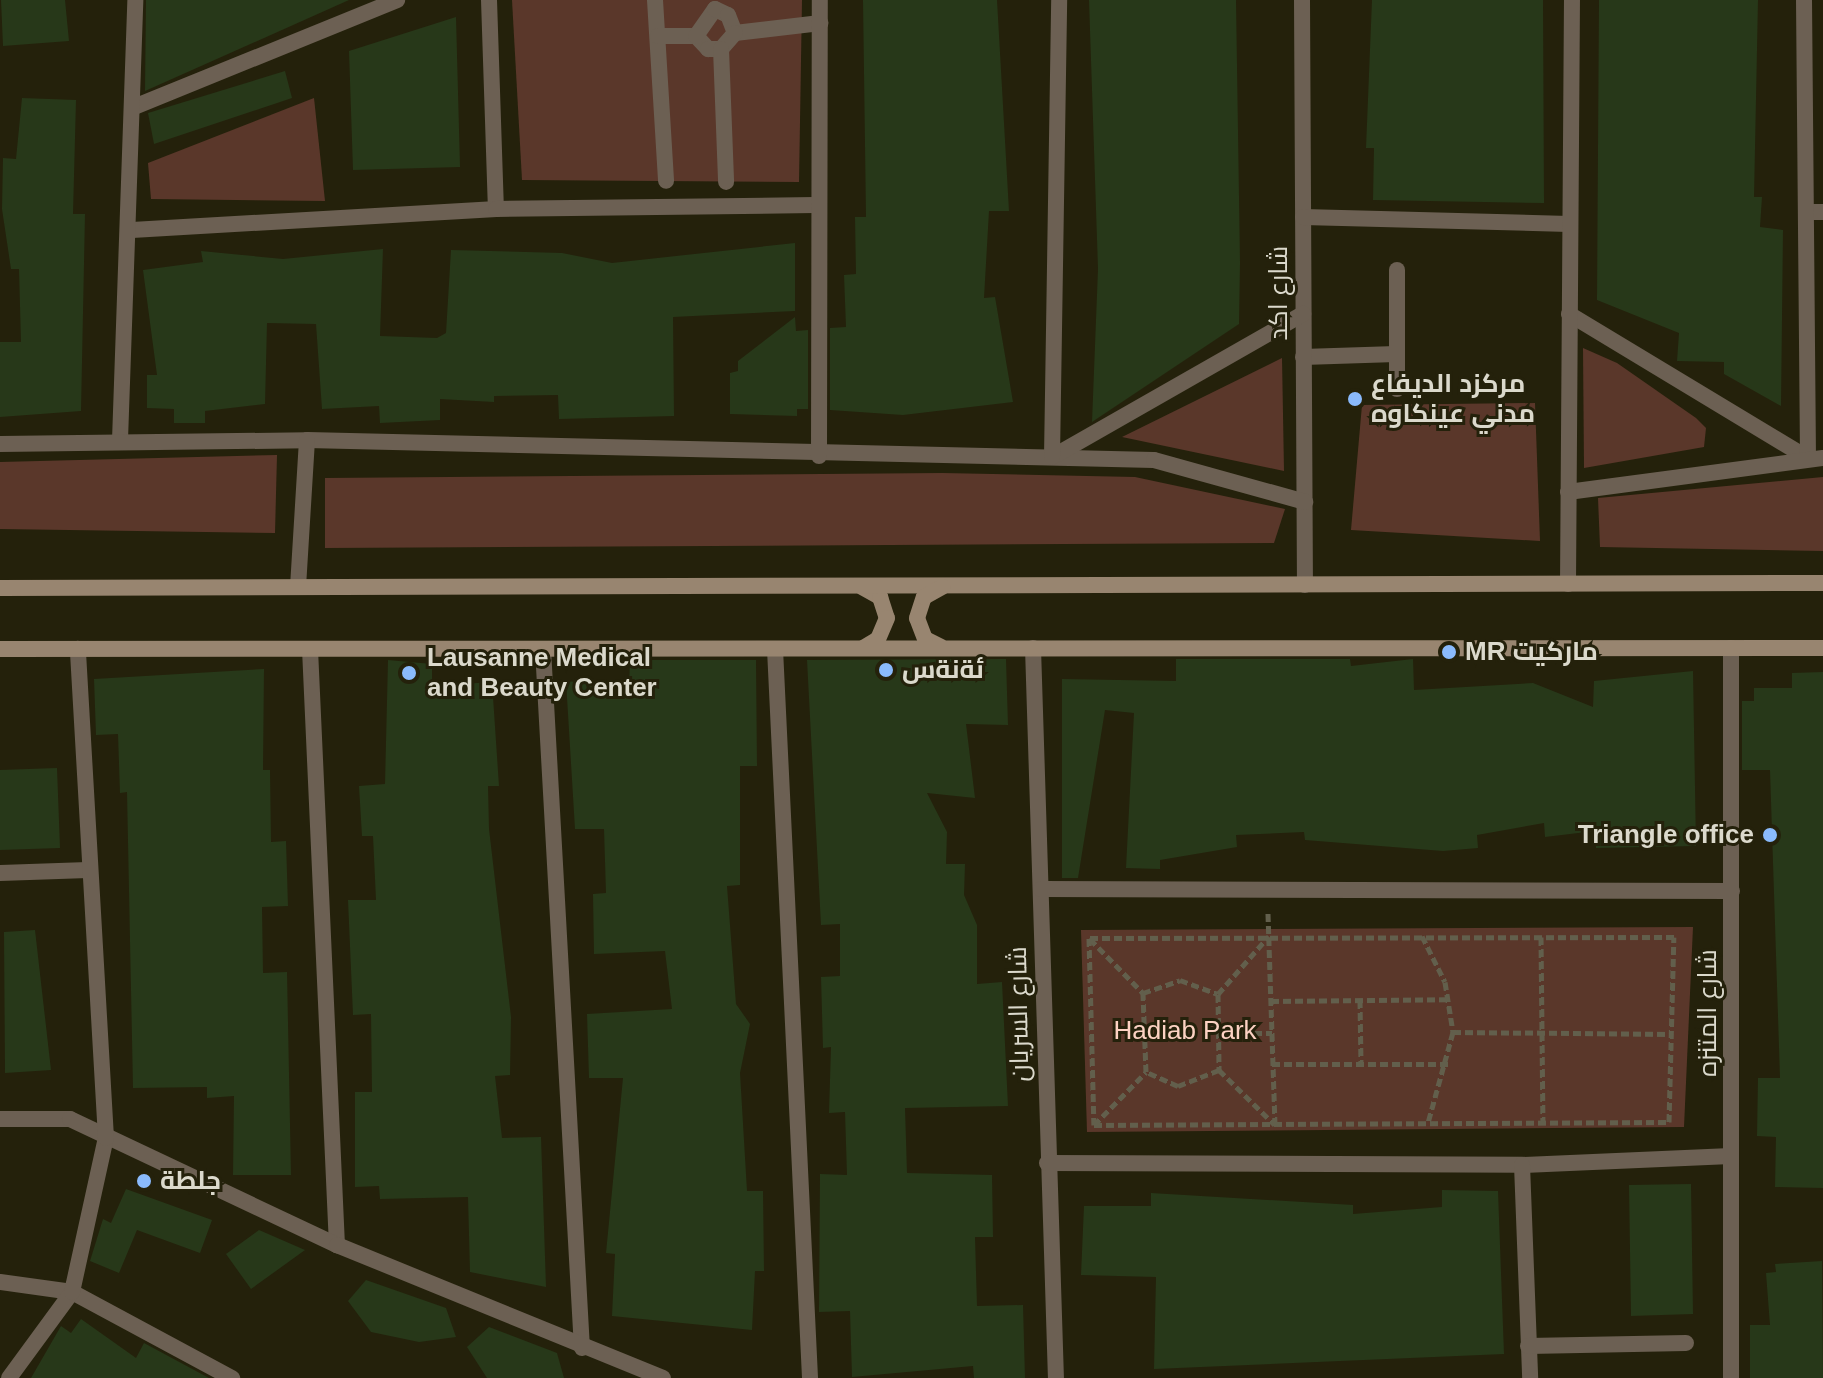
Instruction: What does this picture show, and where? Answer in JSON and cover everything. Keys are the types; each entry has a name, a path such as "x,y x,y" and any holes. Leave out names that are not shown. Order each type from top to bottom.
{"main road":[{"path":"0,588 1823,583"},
{"path":"857,649 878,639 887,618 880,597 858,586"},
{"path":"944,586 924,597 917,618 925,639 946,649"},
{"path":"0,649 1823,648"}],"street":[{"path":"120,440 132,230 135,0"},
{"path":"134,107 397,0"},
{"path":"489,0 496,209"},
{"path":"655,0 666,181"},
{"path":"819,456 815,205 820,0"},
{"path":"1052,457 1059,0"},
{"name":"شارع اكد","path":"1302,0 1305,585"},
{"path":"1568,584 1572,0"},
{"path":"1804,0 1815,212 1816,458"},
{"path":"696,36 715,4 728,15 735,33"},
{"path":"726,182 721,49 735,33 820,23"},
{"path":"658,36 696,36 708,49 721,49"},
{"path":"132,230 496,209 815,205"},
{"path":"1303,217 1569,224"},
{"path":"1397,270 1397,389"},
{"path":"1052,457 1303,314"},
{"path":"1569,314 1816,458"},
{"path":"1303,357 1396,354"},
{"path":"0,444 120,440 307,440 819,456 1154,460 1305,502"},
{"path":"298,587 307,440"},
{"path":"1568,492 1816,458"},
{"name":"شارع السريان","path":"1033,648 1056,1378"},
{"name":"شارع المتنزه","path":"1731,648 1731,1378"},
{"path":"9,1378 72,1292 106,1138 88,870 78,649"},
{"path":"310,649 337,1245"},
{"path":"543,649 582,1348"},
{"path":"775,649 810,1378"},
{"path":"0,873 88,870"},
{"path":"1041,889 1732,891"},
{"path":"0,1119 70,1119 337,1245 582,1348 663,1378"},
{"path":"1047,1163 1522,1165 1731,1156"},
{"path":"1522,1165 1530,1378"},
{"path":"0,1282 72,1292 232,1378"},
{"path":"1528,1346 1686,1343"}],"path":[{"path":"1267,890 1275,1125"},
{"path":"1269,936 1218,994 1219,1070 1275,1125"},
{"path":"1422,936 1449,999 1453,1032 1448,1064 1428,1123"},
{"path":"1541,937 1543,1122"},
{"path":"1089,938 1674,937 1669,1122 1094,1125"},
{"path":"1089,938 1143,993 1146,1072 1094,1125"},
{"path":"1089,938 1094,1125"},
{"path":"1143,993 1180,980 1218,994"},
{"path":"1271,1001 1449,999"},
{"path":"1360,1000 1361,1064"},
{"path":"1453,1032 1671,1034"},
{"path":"1218,1033 1272,1033"},
{"path":"1272,1064 1448,1064"},
{"path":"1146,1072 1178,1086 1219,1070"}],"green space":[{"path":"512,0 802,0 799,182 522,180"},
{"path":"314,98 325,201 151,199 148,163"},
{"path":"1583,348 1617,363 1696,418 1706,428 1704,447 1584,468"},
{"path":"1282,358 1284,471 1122,437"},
{"path":"1535,403 1540,541 1351,530 1362,405"},
{"path":"277,455 275,533 0,529 0,462"},
{"path":"942,473 1135,477 1285,509 1274,543 325,548 325,478"},
{"path":"1823,477 1823,551 1600,547 1598,498"},
{"name":"Hadiab Park","path":"1693,927 1684,1127 1087,1132 1081,930"}],"building":[{"path":"1,0 65,0 69,41 3,46"},
{"path":"146,0 349,0 145,91"},
{"path":"863,0 997,0 1009,211 989,211 984,298 995,297 1013,402 903,415 830,410 830,328 846,327 844,275 856,274 855,217 866,217"},
{"path":"1089,0 1236,0 1240,263 1239,324 1092,422 1098,269"},
{"path":"1372,0 1543,0 1544,203 1373,200 1374,148 1366,148"},
{"path":"1599,0 1758,0 1754,197 1762,197 1760,227 1783,230 1781,406 1724,374 1724,362 1677,361 1679,333 1597,300"},
{"path":"456,17 460,167 353,170 349,51"},
{"path":"285,71 292,98 154,144 148,113"},
{"path":"22,98 76,100 73,214 85,214 81,411 0,417 0,342 21,342 19,269 11,269 2,209 3,158 16,159"},
{"path":"795,243 795,311 673,317 674,416 559,419 558,395 494,396 494,402 440,399 440,420 380,423 379,406 322,409 316,324 267,323 265,404 205,411 205,423 174,423 174,409 147,408 147,375 157,375 143,270 203,262 201,251 283,259 383,249 380,336 437,338 446,333 451,250 562,253 612,263"},
{"path":"795,317 796,331 808,330 808,409 797,409 797,416 730,414 730,373 738,371 738,361"},
{"path":"1006,659 1008,725 966,724 975,798 927,793 947,832 946,864 965,864 964,895 977,925 977,984 1002,982 1008,1106 905,1108 907,1173 992,1175 993,1237 975,1237 977,1306 1023,1305 1025,1378 974,1378 973,1366 852,1377 850,1311 819,1312 820,1174 847,1175 845,1112 829,1113 831,1047 823,1048 821,977 840,976 840,924 821,925 807,660"},
{"path":"1176,659 1350,659 1351,666 1413,659 1414,690 1533,683 1593,707 1594,681 1693,671 1696,846 1596,848 1595,831 1545,837 1544,823 1477,835 1478,848 1443,851 1305,840 1304,832 1236,835 1237,847 1160,860 1160,869 1126,868 1134,713 1105,710 1078,878 1062,878 1062,679 1176,681"},
{"path":"388,660 432,664 432,686 492,682 499,786 488,786 489,829 511,1017 510,1075 495,1076 502,1138 541,1137 546,1287 470,1272 468,1197 380,1199 379,1186 355,1187 355,1092 372,1092 371,1014 353,1015 348,900 376,900 373,836 362,836 359,786 385,784"},
{"path":"630,660 756,660 757,766 740,766 740,885 727,886 736,1004 750,1024 740,1073 747,1191 763,1191 764,1271 755,1271 752,1330 612,1316 615,1254 606,1253 623,1078 589,1078 587,1014 672,1009 665,951 594,954 593,894 606,893 604,829 575,829 566,681 629,687"},
{"path":"264,669 263,770 270,770 271,842 286,841 288,906 262,907 263,973 287,972 291,1175 233,1175 234,1096 207,1098 207,1087 133,1088 127,792 120,793 118,734 96,735 94,679"},
{"path":"1823,672 1823,1188 1775,1187 1776,1137 1757,1136 1758,1078 1780,1078 1770,770 1742,770 1742,701 1754,701 1754,688 1792,688 1792,673"},
{"path":"57,768 60,848 0,850 0,770"},
{"path":"35,930 51,1070 5,1073 4,932"},
{"path":"1691,1184 1693,1314 1631,1316 1629,1185"},
{"path":"126,1189 212,1220 200,1253 137,1230 119,1273 90,1261 103,1219 111,1223"},
{"path":"1442,1190 1498,1191 1504,1354 1154,1369 1156,1277 1081,1275 1084,1206 1151,1206 1151,1193 1353,1205 1353,1214 1442,1207"},
{"path":"259,1230 305,1250 251,1289 226,1254"},
{"path":"1822,1261 1823,1378 1750,1378 1750,1325 1770,1325 1766,1273 1776,1272 1775,1264"},
{"path":"366,1280 446,1308 456,1337 419,1342 371,1332 348,1301"},
{"path":"81,1319 136,1358 144,1343 209,1378 31,1378 61,1326 71,1333"},
{"path":"489,1327 557,1353 564,1378 487,1378 467,1347"}],"place":[{"name":"مرکزد الدیفاع مدني عينكاوه","path":"1355,399"},
{"name":"MR ماركيت","path":"1449,652"},
{"name":"ئةنةس","path":"886,670"},
{"name":"Lausanne Medical and Beauty Center","path":"409,673"},
{"name":"Triangle office","path":"1770,835"},
{"name":"جلطة","path":"144,1181"}]}
